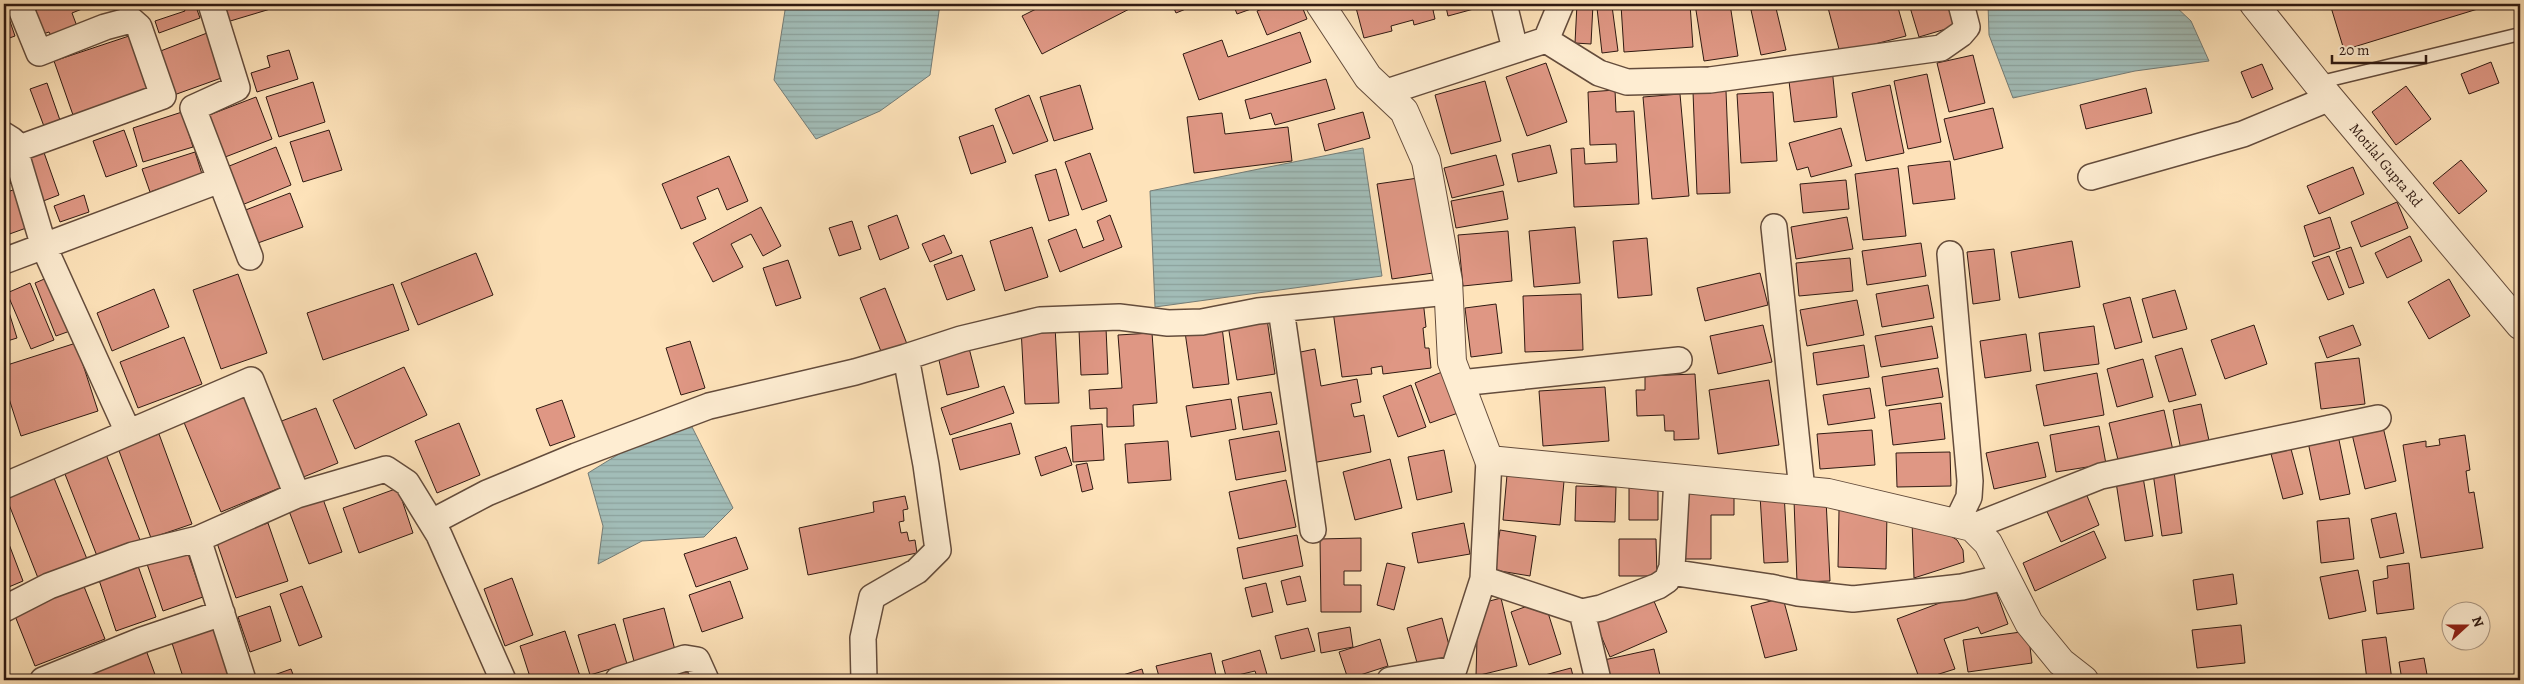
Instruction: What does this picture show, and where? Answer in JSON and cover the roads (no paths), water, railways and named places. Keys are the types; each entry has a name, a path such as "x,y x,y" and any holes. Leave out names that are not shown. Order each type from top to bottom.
{"street":[{"path":"20,4 39,53 105,27 130,20 138,27 163,96 9,143 44,247 128,432"},
{"path":"211,4 237,88 192,108 250,257"},
{"path":"1320,4 1368,77 1404,111 1426,161 1448,281 1452,362 1489,460 1483,579 1456,675 1390,680"},
{"path":"1504,4 1515,49"},
{"path":"1546,40 1562,4"},
{"path":"1384,93 1546,40 1599,73 1627,82 1710,80 1941,48 1962,34 1966,27 1961,4"},
{"name":"Motilal Gupta Rd","path":"2254,4 2324,91 2520,325"},
{"path":"2091,177 2243,134 2324,91"},
{"path":"4,261 220,180"},
{"path":"1774,227 1802,490"},
{"path":"1950,254 1970,481 1964,526"},
{"path":"432,522 487,493 576,456 709,406 854,372 961,339 1040,320 1119,317 1168,324 1202,322 1281,309 1448,292"},
{"path":"1281,309 1313,530"},
{"path":"864,680 863,638 872,596 916,571 938,550 926,465 906,357"},
{"path":"1460,383 1679,360"},
{"path":"4,486 251,380 297,495"},
{"path":"1964,526 2101,476 2378,418"},
{"path":"1489,460 1828,493 1964,526 1988,543 2029,623 2061,662 2084,680"},
{"path":"4,609 49,586 124,558 198,539 297,495 386,469 407,483 439,535 495,678"},
{"path":"1483,579 1582,612 1601,608 1658,586 1667,580 1672,567 1677,478"},
{"path":"198,539 243,680"},
{"path":"1670,572 1770,586 1798,594 1853,599 1962,587 2005,576"},
{"path":"1582,612 1598,680"},
{"path":"43,680 77,674 222,613"},
{"path":"618,680 686,658 697,660 706,680"}],"lane":[{"path":"2324,91 2520,34"}],"water":[{"path":"786,4 940,4 930,75 880,111 816,139 774,80"},
{"path":"1988,4 2173,4 2191,21 2209,61 2135,71 2013,98 1989,35"},
{"path":"1363,148 1382,276 1155,307 1150,191"},
{"path":"690,423 733,508 704,537 642,541 598,564 603,526 588,473 645,438"}]}
